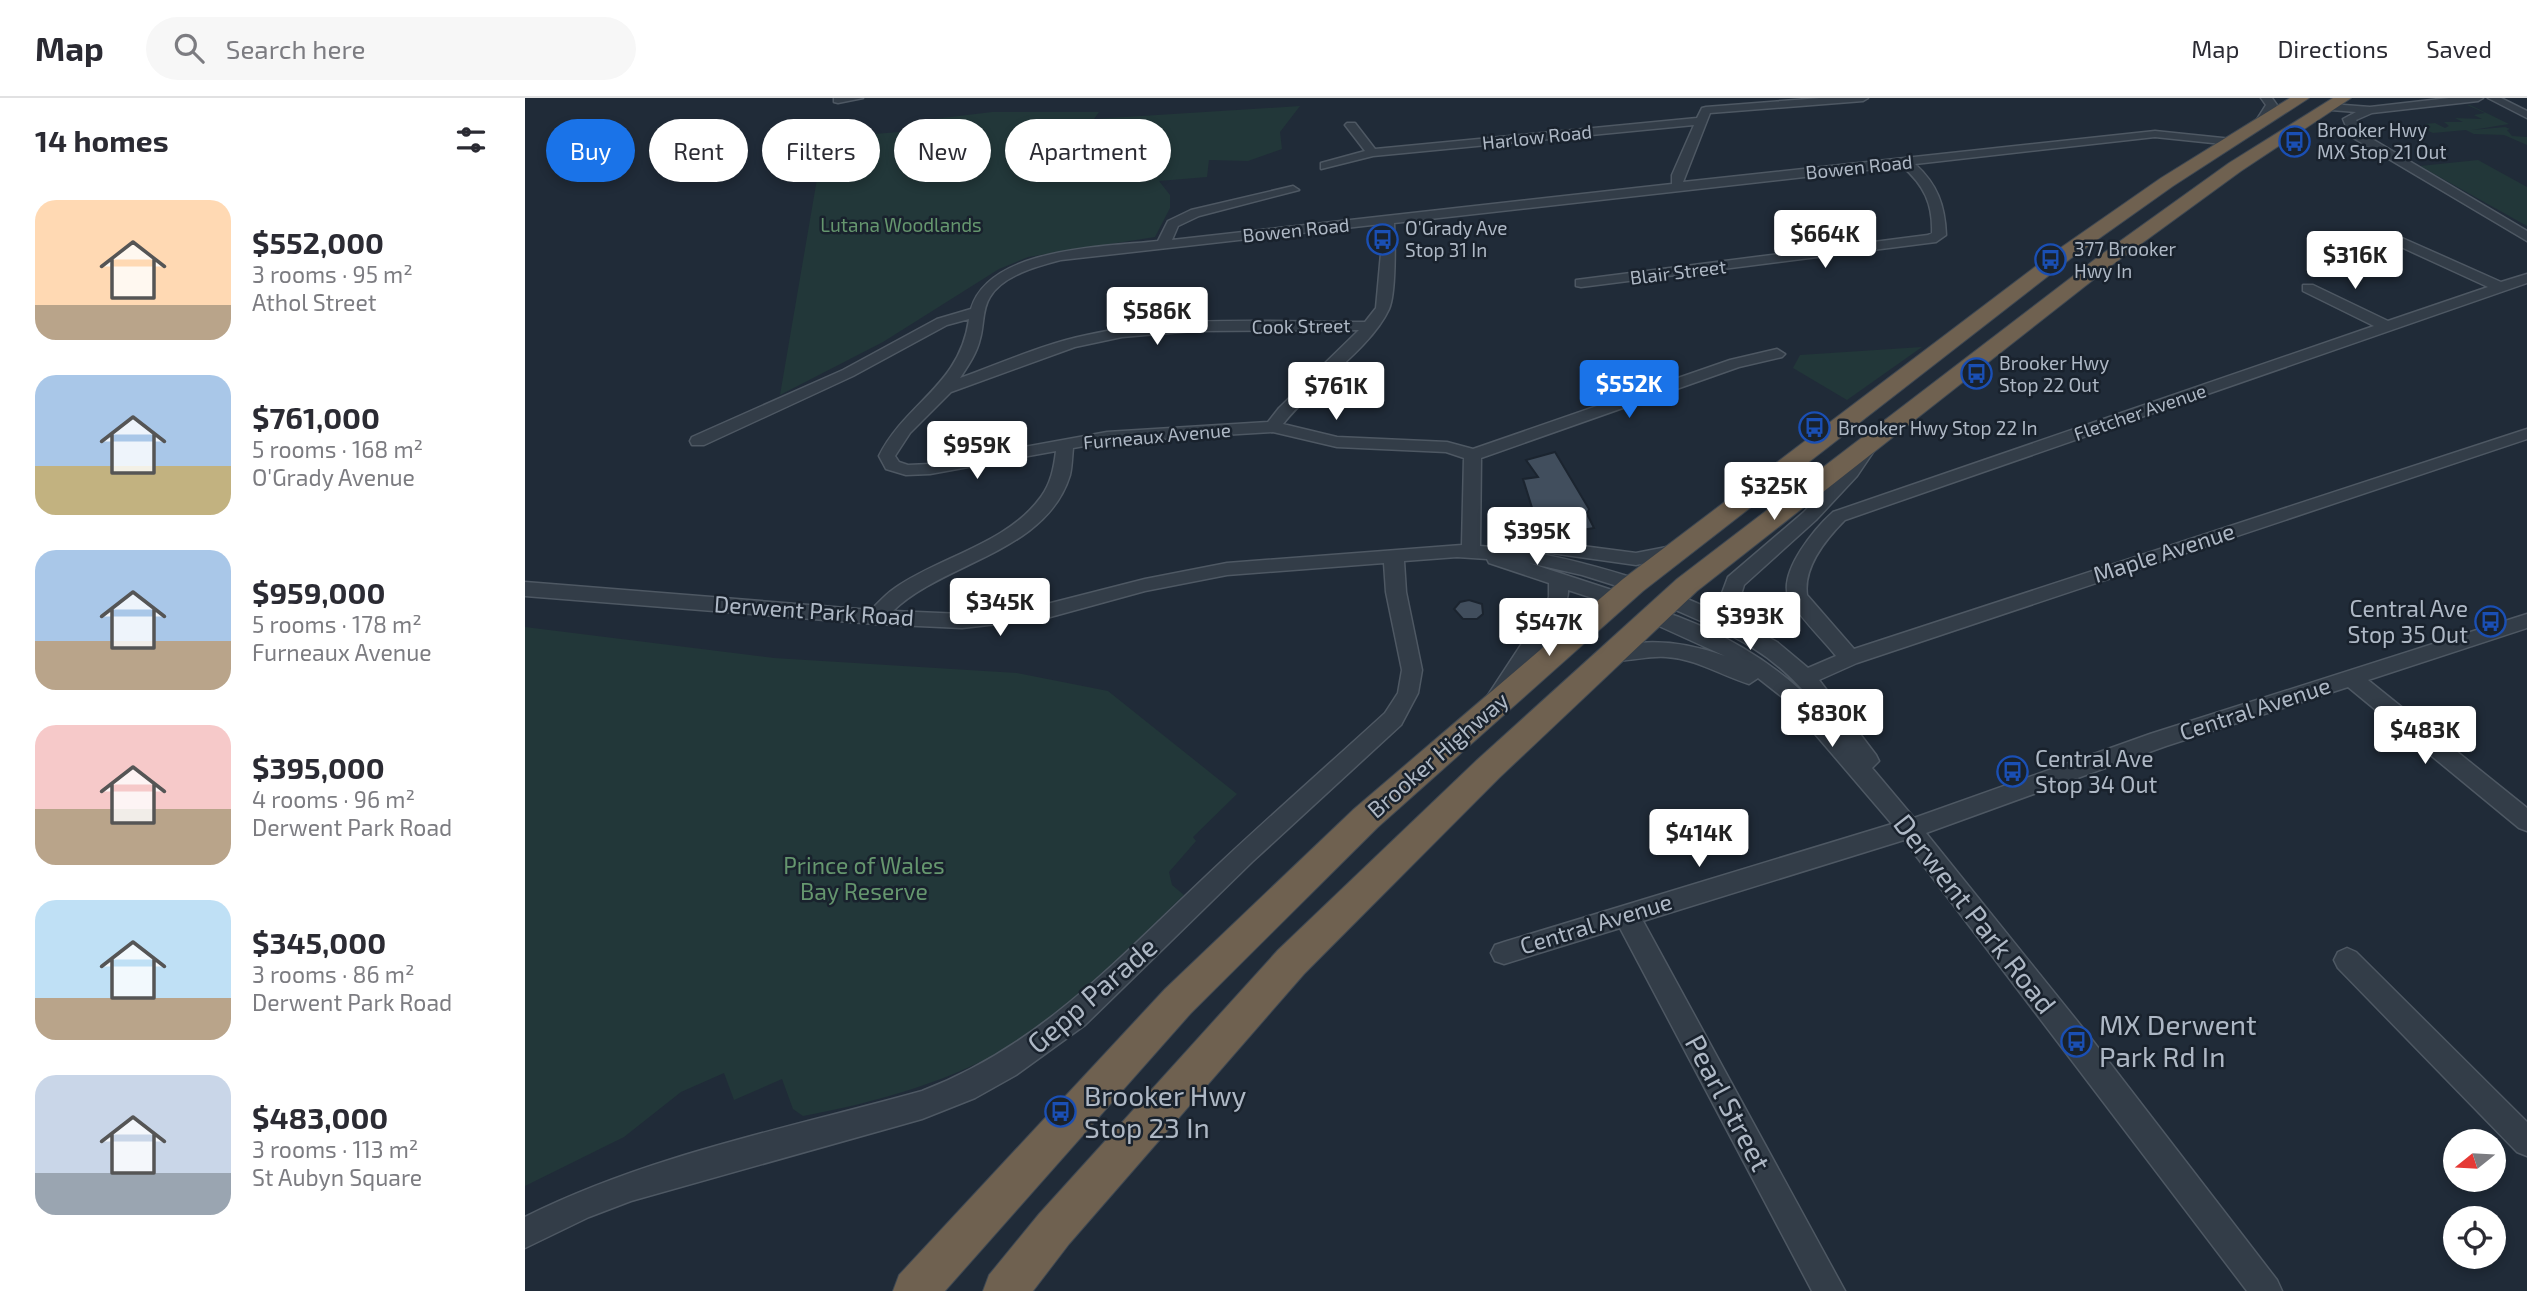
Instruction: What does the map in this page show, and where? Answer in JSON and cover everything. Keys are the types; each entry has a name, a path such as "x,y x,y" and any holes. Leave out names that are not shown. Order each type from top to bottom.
{"highway":[{"name":"Brooker Highway","path":"915,1291 1178,1001 1366,818 1625,592 2063,256 2186,170 2260,124 2318,101"},
{"name":"Brooker Highway","path":"1005,1291 1054,1229 1291,962 1488,769 1663,608 1752,533 1870,445 2105,261 2235,167 2318,101"},
{"path":"2232,142 2246,142 2318,101"},
{"name":"Derwent Park Road","path":"1625,592 1663,608"}],"street":[{"path":"838,100 858,98"},
{"path":"1681,187 1677,182 1678,175 1704,116 1716,98"},
{"name":"Harlow Road","path":"1325,166 1372,153 1863,98"},
{"path":"2260,124 2272,105 2266,98"},
{"path":"2278,98 2395,106 2478,98"},
{"path":"2493,98 2527,115"},
{"path":"2318,101 2395,106"},
{"path":"2369,104 2349,119 2353,124 2351,131 2354,134 2527,237"},
{"path":"1351,125 1372,153"},
{"name":"Bowen Road","path":"977,312 984,294 1001,279 1028,265 1061,256 2155,134 2232,142"},
{"path":"2186,170 2206,146 2193,136"},
{"name":"Blair Street","path":"1581,283 1931,239 1939,235 1935,193 1920,174 1905,162"},
{"path":"1163,244 1173,224 1195,213 1293,190"},
{"path":"1273,427 1285,411 1371,326 1383,308 1389,242 1387,220"},
{"path":"2393,239 2500,287"},
{"name":"Fletcher Avenue","path":"1850,658 1798,597 1795,586 1800,570 1821,533 1839,516 2527,278"},
{"path":"2308,288 2386,326"},
{"path":"698,442 848,373 942,321 977,312"},
{"name":"Furneaux Avenue","path":"977,312 971,346 946,388 893,443 887,456 891,465 906,470 930,469 1107,437 1273,427 1336,442 1447,447 1472,455"},
{"name":"Cook Street","path":"946,388 1034,354 1114,335 1191,328 1371,326"},
{"path":"1677,551 1636,559 1557,548 1478,551 1472,455 1735,363 1777,354"},
{"name":"Maple Avenue","path":"1804,678 1850,658 2527,434"},
{"path":"875,617 903,592 974,557 1014,532 1045,505 1060,482 1066,462 1065,445"},
{"path":"1738,631 1728,604 1735,582 1810,516 1870,445"},
{"name":"Derwent Park Road","path":"525,589 875,617 962,621 1043,611 1145,585 1227,569 1398,554 1478,551 1551,560 1625,592"},
{"name":"Derwent Park Road","path":"1478,551 1558,580 1625,592"},
{"name":"Gepp Parade","path":"525,1233 631,1186 922,1105 965,1088 1006,1066 1066,1024 1244,855 1374,739 1402,707 1412,670 1396,592 1393,565 1398,554"},
{"path":"1488,712 1553,611 1559,597 1558,580"},
{"name":"Derwent Park Road","path":"1663,608 1738,631 1782,657 1804,678 1873,767 1889,803"},
{"name":"Derwent Park Road","path":"1663,608 1763,670 1793,694 1810,713 1889,803 2266,1291"},
{"name":"Central Avenue","path":"1504,953 1909,829 2158,740 2522,627"},
{"path":"1613,654 1654,647 1698,654 1733,667 1781,692 1810,713"},
{"path":"2351,678 2527,821"},
{"name":"Pearl Street","path":"1626,915 1829,1291"},
{"path":"2347,960 2527,1142"}],"green space":[{"path":"2467,105 2470,105 2509,124 2472,130 2505,127 2510,129 2507,130 2512,136 2527,137 2527,145 2504,135 2474,134 2466,130 2433,133 2424,129 2431,127 2424,124 2435,123 2445,128 2449,126 2444,122 2463,122 2455,118 2482,119 2474,115 2485,113"},
{"name":"Lutana Woodlands","path":"1300,106 1280,132 1282,149 1248,161 1209,160 1207,177 1171,180 1171,119 1094,119"},
{"name":"Lutana Woodlands","path":"992,112 1099,112 1094,119 1005,119 1005,182 1160,182 1170,195 1170,208 1155,237 1028,257 999,269 883,342 780,395 816,182 880,182 880,134 894,132 894,182 991,182 991,119 934,119"},
{"path":"2478,160 2527,187 2527,226 2420,166"},
{"path":"1922,347 1847,400 1793,368 1800,355"},
{"name":"Prince of Wales Bay Reserve","path":"525,627 774,658 1017,673 1108,691 1237,794 1193,837 1196,841 1169,872 1172,885 1184,895 1067,1006 1007,1048 943,1078 909,1090 803,1116 793,1109 782,1079 734,1100 724,1073 681,1092 624,1137 525,1186"}],"building":[{"path":"1555,452 1589,509 1587,514 1594,528 1557,534 1539,530 1523,479 1538,477 1526,460"},
{"path":"1469,600 1482,604 1483,614 1477,619 1463,619 1454,609 1460,602"}],"place":[{"name":"Brooker Hwy MX Stop 21 Out","path":"2294,141"},
{"name":"O'Grady Ave Stop 31 In","path":"1382,239"},
{"name":"377 Brooker Hwy In","path":"2051,260"},
{"name":"Brooker Hwy Stop 22 Out","path":"1976,374"},
{"name":"Brooker Hwy Stop 22 In","path":"1815,428"},
{"name":"Central Ave Stop 35 Out","path":"2491,622"},
{"name":"Central Ave Stop 34 Out","path":"2012,772"},
{"name":"MX Derwent Park Rd In","path":"2076,1041"},
{"name":"Brooker Hwy Stop 23 In","path":"1061,1112"}]}
